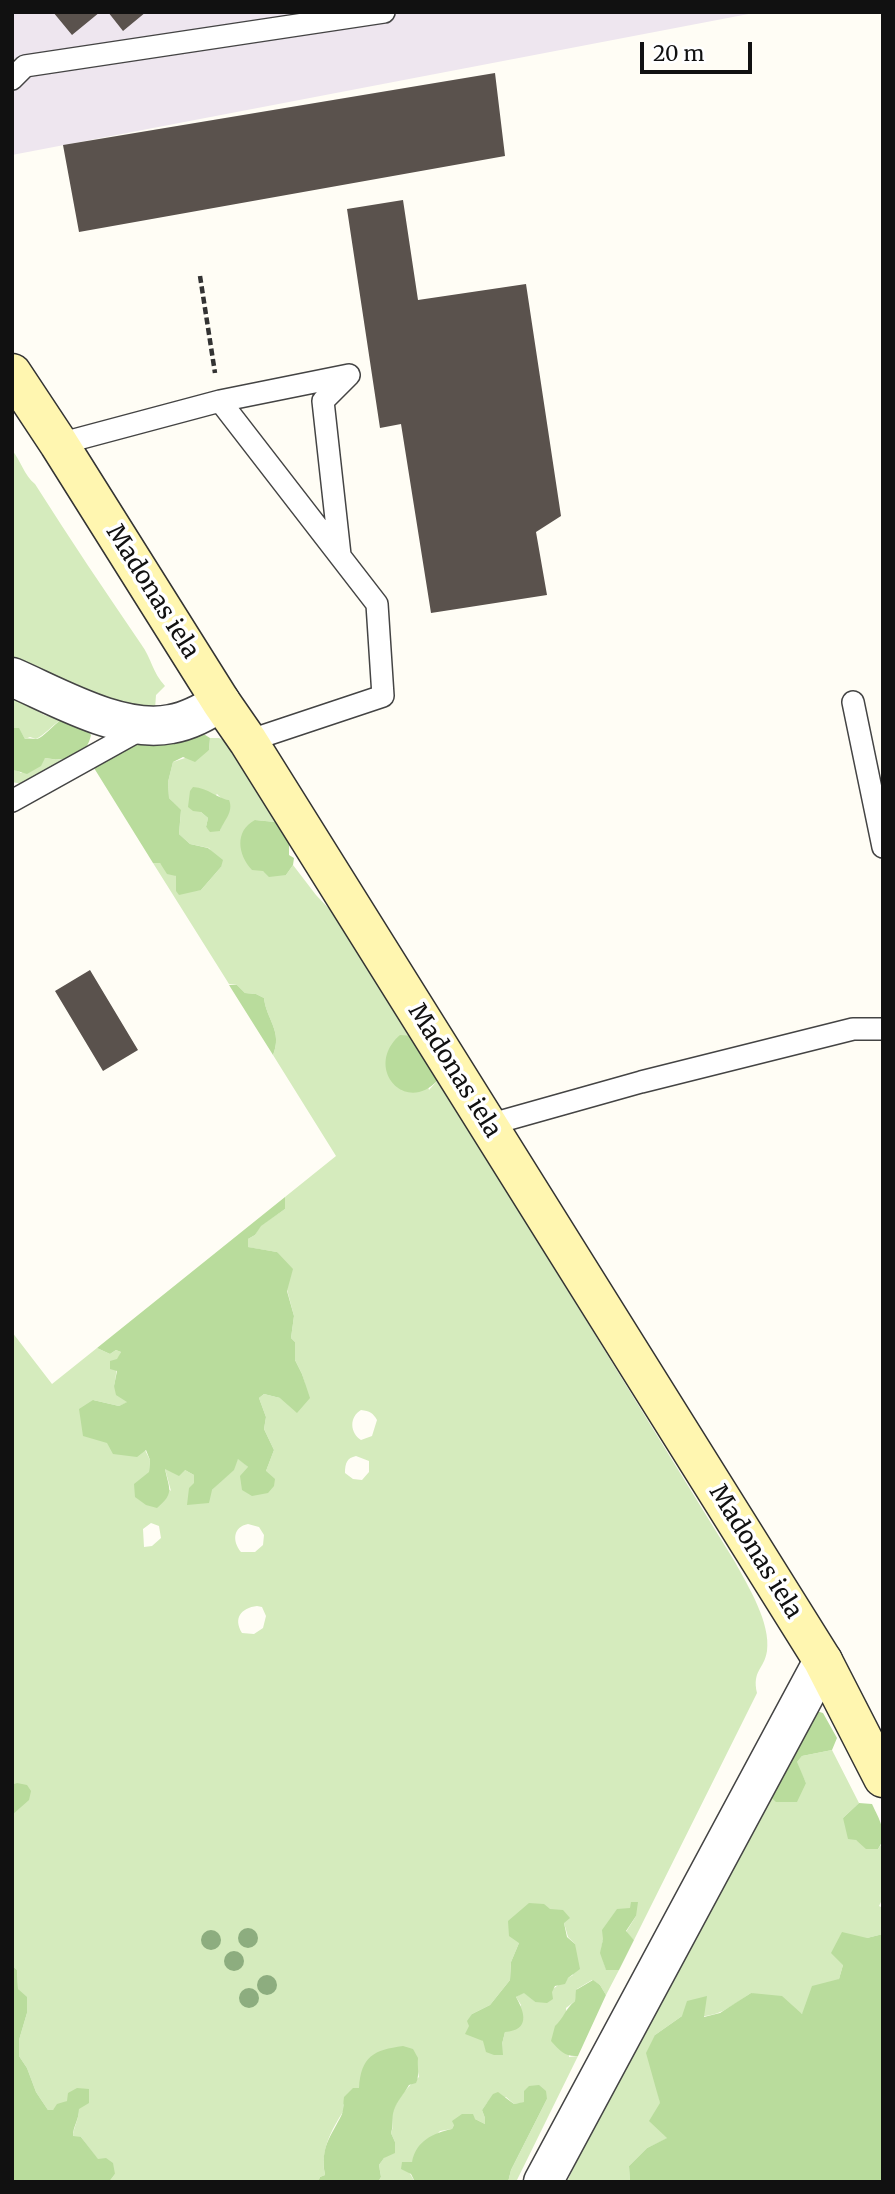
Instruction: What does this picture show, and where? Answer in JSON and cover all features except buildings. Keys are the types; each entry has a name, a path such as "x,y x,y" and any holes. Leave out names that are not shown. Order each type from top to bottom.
{"main road":[{"name":"Madonas iela","path":"12,373 220,702 248,741 823,1661 883,1778"}],"street":[{"path":"12,677 116,720 147,726 182,722 220,702"},
{"path":"543,2182 823,1661"}],"lane":[{"path":"12,79 25,66 384,12"},
{"path":"59,444 220,401 349,375 323,401 340,555"},
{"path":"220,401 377,604 383,696 248,741"},
{"path":"853,702 883,847"},
{"path":"12,801 147,726"},
{"path":"488,1125 641,1082 853,1029 883,1029"}],"path":[{"path":"200,276 220,401"}],"shaded area":[{"path":"12,12 759,12 12,155"}],"green space":[{"path":"12,450 145,650 157,676 165,686 156,695 155,709 121,705 12,658"},
{"path":"12,696 44,715 61,720 36,739 25,739 19,729 12,728"},
{"path":"61,720 86,728 91,735 85,749 67,759 45,758 41,766 27,774 14,770 12,728 19,728 25,739 37,739"},
{"path":"194,728 210,738 209,750 195,762 183,757 173,762 168,782 169,798 181,810 179,834 190,844 208,848 223,860 221,867 201,890 179,895 176,891 176,876 167,874 160,863 153,863 94,768 95,759 120,745"},
{"path":"210,738 228,742 264,797 275,822 255,820 263,871 286,875 293,865 334,914 413,1036 429,1090 438,1080 735,1562 752,1593 766,1629 767,1651 756,1679 757,1693 634,1940 626,1932 636,1916 630,1908 610,1929 603,1941 606,1969 619,1970 606,1995 600,1985 592,1980 577,1989 575,2001 566,2008 569,2057 578,2056 516,2182 508,2182 511,2170 547,2099 514,2104 506,2097 487,2103 482,2110 485,2124 475,2119 440,2131 412,2162 403,2162 415,2182 378,2182 381,2177 379,2165 395,2142 391,2133 395,2105 419,2077 417,2067 359,2088 343,2105 344,2110 325,2149 325,2175 320,2177 318,2182 109,2182 115,2174 98,2160 81,2137 73,2137 79,2109 67,2101 53,2110 48,2110 19,2056 19,2040 27,2013 18,1989 17,1970 12,1965 12,1815 17,1783 12,1784 12,1332 52,1384 97,1348 110,1354 116,1350 121,1352 114,1386 128,1402 119,1406 93,1400 145,1450 150,1460 149,1472 171,1491 165,1469 185,1470 194,1475 194,1483 212,1490 233,1470 238,1458 248,1467 266,1471 274,1450 264,1429 266,1417 259,1398 264,1394 280,1398 305,1384 295,1360 295,1342 291,1338 294,1316 277,1252 247,1247 248,1239 255,1235 260,1226 285,1209 285,1197 336,1156 273,1055 276,1047 275,1032 264,998 245,993 237,985 229,984 153,863 160,863 176,876 176,891 201,890 221,867 209,848 190,844 179,834 181,811 169,798 168,782 173,762 209,750","holes":["217,794 222,799 229,800 220,831 210,831 206,827 208,818 201,812","361,1410 374,1416 377,1420 372,1436 361,1440 357,1437 352,1425 354,1417","356,1456 369,1461 369,1472 362,1480 353,1479 345,1473 350,1458","151,1523 159,1526 161,1538 152,1546 144,1547 143,1529","248,1524 259,1527 264,1535 263,1545 255,1552 241,1552 235,1539 239,1528","262,1607 266,1616 263,1628 254,1634 242,1633 239,1628 240,1615 247,1609","564,1923 568,1937 575,1944 573,1975 535,2002 524,1992 516,1997 521,2005 505,2032 502,2044 483,2041 470,2026 472,2014 490,2005 510,1980 511,1962 519,1943"]},
{"path":"45,758 66,761 22,784 12,782 12,767 21,773"},
{"path":"193,787 229,800 229,812 220,831 210,832 206,827 208,818 188,807"},
{"path":"255,820 275,822 289,838 289,855 294,858 286,875 269,877 263,871 252,870 247,864 241,850 241,837 248,825"},
{"path":"229,985 237,985 245,993 264,998 275,1032 276,1047 273,1055"},
{"path":"400,1035 413,1036 438,1080 425,1090 413,1093 402,1090 393,1083 387,1073 386,1061 390,1048"},
{"path":"285,1197 285,1209 248,1239 248,1247 277,1252 293,1269 287,1291 294,1316 291,1338 295,1342 295,1360 310,1398 297,1413 280,1398 264,1394 259,1398 266,1417 264,1429 274,1450 266,1471 275,1479 274,1486 268,1493 252,1496 242,1490 240,1476 248,1467 238,1459 234,1470 212,1490 209,1503 187,1505 194,1475 185,1470 179,1476 165,1469 169,1486 166,1498 157,1508 146,1505 135,1497 134,1484 149,1472 150,1460 146,1450 137,1457 113,1454 107,1443 83,1436 79,1409 93,1400 119,1406 127,1402 116,1395 114,1386 117,1371 110,1369 110,1361 117,1359 121,1352 116,1350 110,1354 97,1348"},
{"path":"813,1710 823,1713 837,1738 832,1750 802,1756 797,1762 806,1783 797,1802 776,1802 764,1790"},
{"path":"832,1750 859,1803 843,1818 856,1840 878,1849 881,1845 883,1849 883,1898 879,1906 883,1908 883,1934 867,1938 843,1965 839,1979 802,2014 751,1993 712,2015 682,2016 655,2035 655,2080 668,2138 647,2148 629,2166 630,2182 567,2182 616,2075 765,1778 806,1783 796,1763 802,1756"},
{"path":"12,1784 27,1785 31,1791 29,1800 12,1815"},
{"path":"859,1803 872,1804 880,1821 883,1838 878,1849 866,1849 856,1840 848,1839 843,1818"},
{"path":"631,1902 638,1902 636,1916 626,1931 634,1940 619,1970 606,1970 600,1953 602,1930 617,1909 630,1908"},
{"path":"529,1903 563,1910 570,1918 564,1923 567,1937 575,1944 580,1969 568,1978 565,1984 555,1986 553,1999 547,2003 535,2002 524,1993 516,1997 522,2009 522,2024 513,2031 505,2032 503,2055 494,2055 486,2052 483,2041 465,2034 469,2026 467,2021 472,2014 490,2005 510,1980 511,1962 519,1943 509,1936 508,1921"},
{"path":"842,1932 867,1938 883,1934 883,2182 630,2182 629,2166 647,2148 667,2138 649,2121 660,2103 646,2053 655,2035 682,2016 687,2001 707,1996 704,2017 720,2013 751,1993 782,1996 802,2014 812,1986 839,1979 843,1965 831,1953"},
{"path":"12,1965 17,1970 18,1989 27,1997 27,2013 19,2040 19,2056 48,2110 53,2110 57,2104 67,2101 68,2093 77,2088 89,2089 89,2103 79,2109 73,2136 81,2137 98,2159 106,2158 113,2163 115,2174 109,2182 12,2182"},
{"path":"593,1980 606,1995 578,2056 566,2054 551,2041 555,2026 575,2001 576,1990"},
{"path":"403,2046 413,2049 418,2058 418,2077 416,2083 409,2085 394,2110 391,2133 395,2142 395,2153 384,2158 379,2165 381,2177 378,2182 318,2182 320,2177 325,2175 325,2149 342,2114 344,2097 353,2088 359,2088 363,2068 371,2056"},
{"path":"539,2085 546,2091 547,2099 511,2170 508,2182 415,2182 411,2174 401,2169 402,2162 412,2162 421,2143 438,2133 452,2129 452,2121 462,2114 473,2114 475,2119 485,2124 482,2110 493,2094 498,2092 514,2104 524,2102 524,2091 529,2086"}]}
